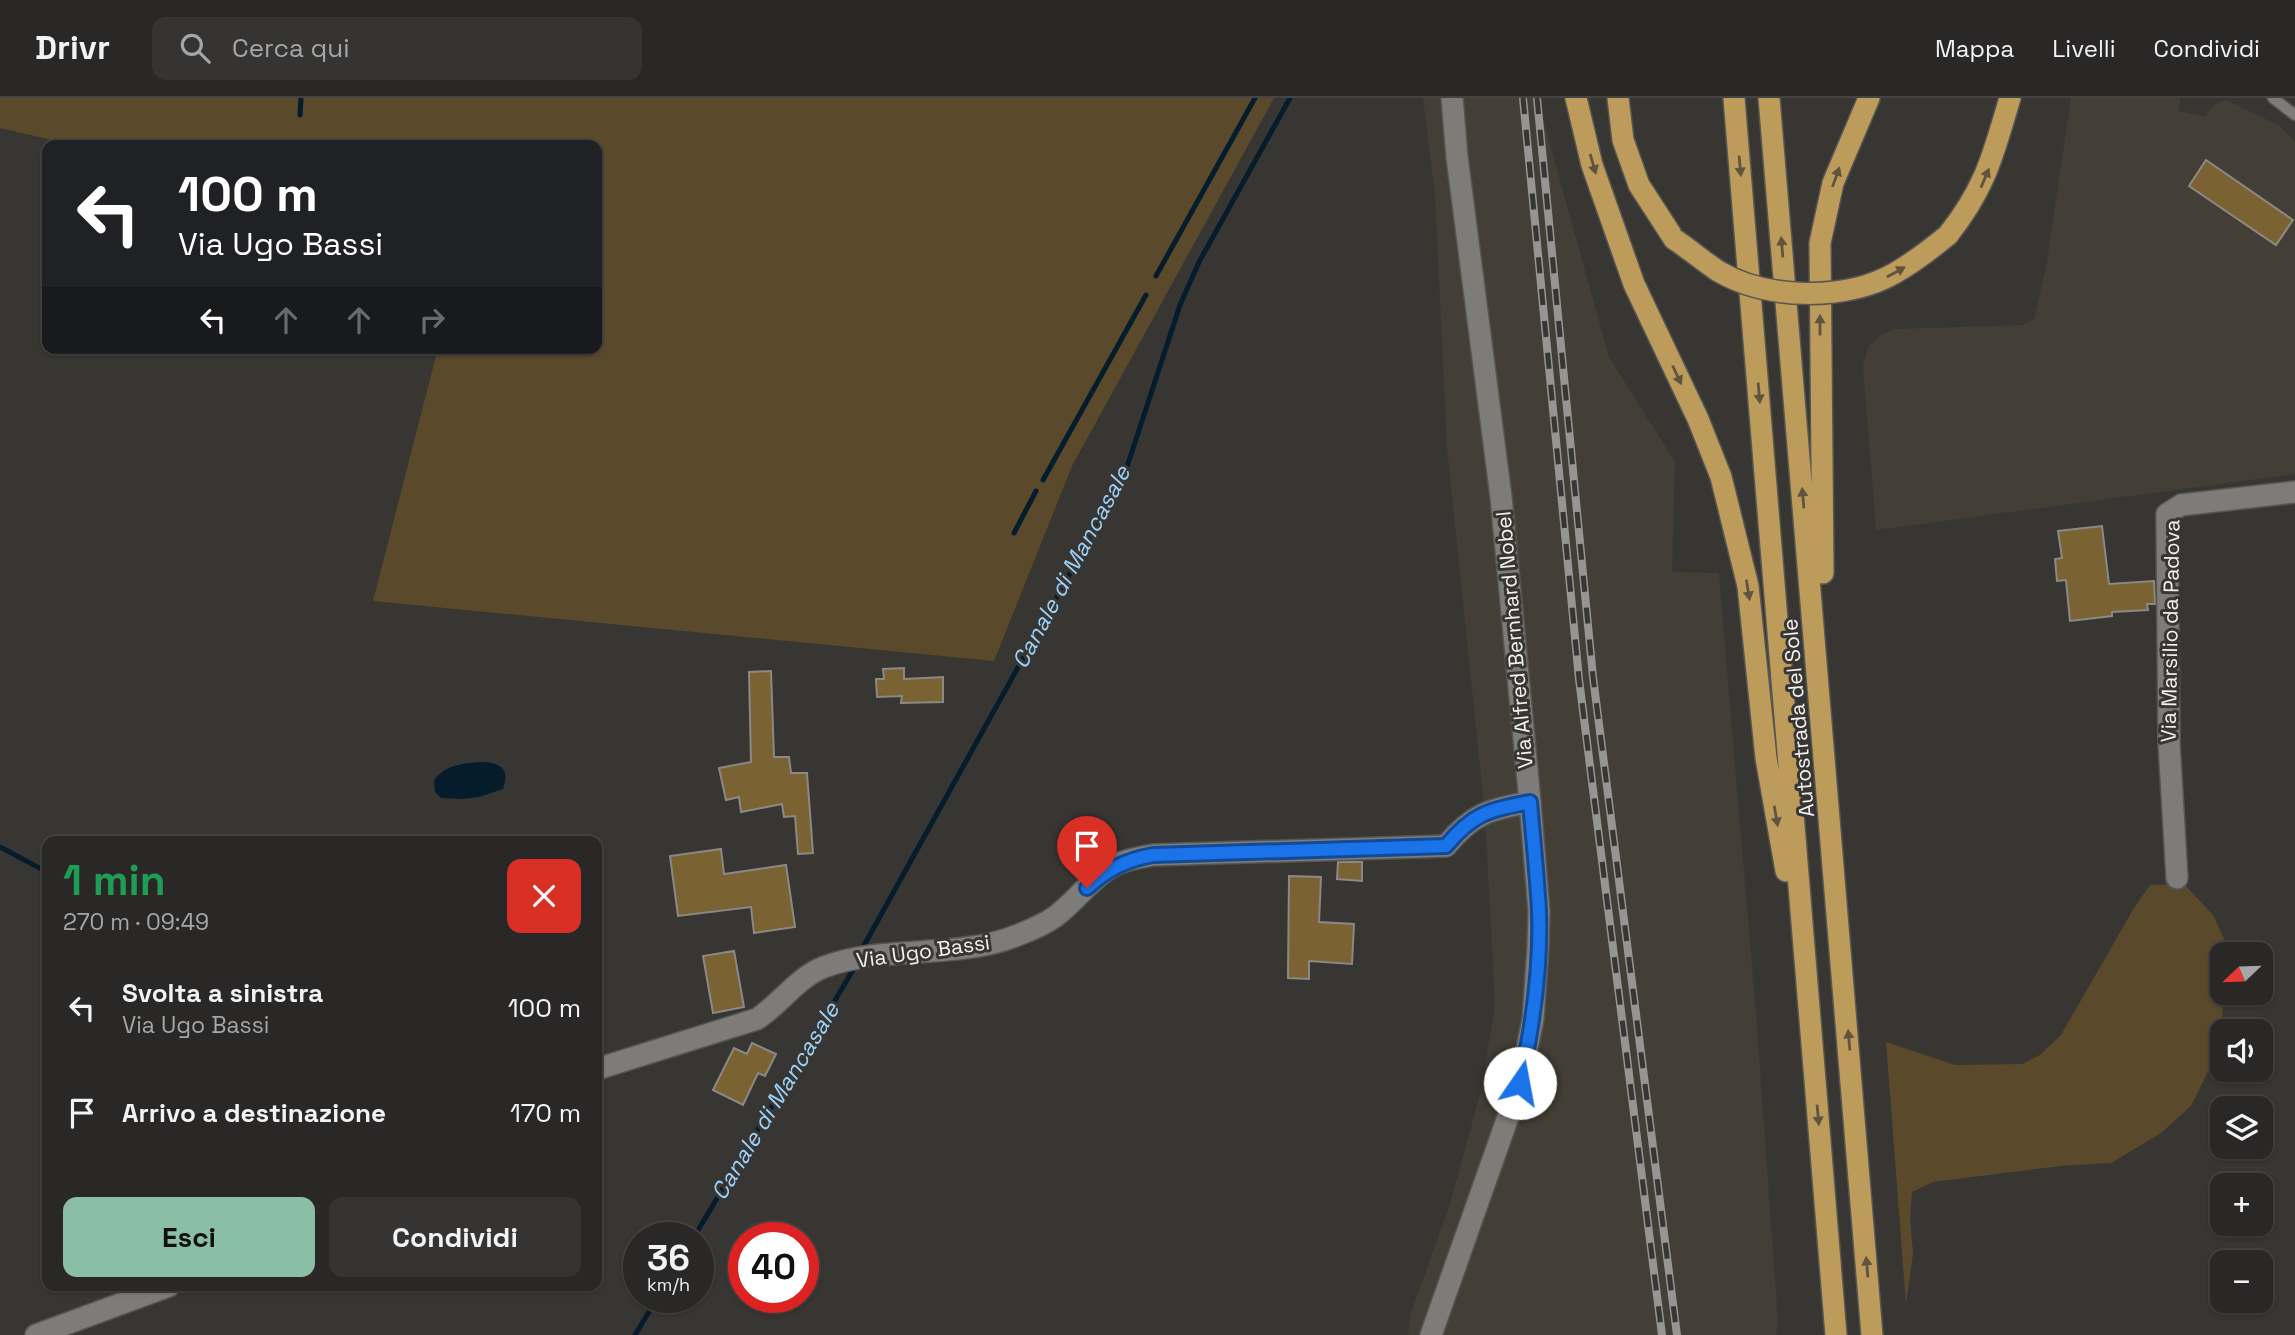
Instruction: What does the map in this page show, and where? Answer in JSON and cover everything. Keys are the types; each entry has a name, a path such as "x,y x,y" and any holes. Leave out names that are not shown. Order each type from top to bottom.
{"highway":[{"path":"1576,98 1592,165 1613,228 1634,284 1698,419 1721,477 1736,532 1748,586 1766,758 1809,998"},
{"path":"1618,98 1623,140 1639,185 1675,239 1720,272 1768,290 1829,293 1862,287 1894,274 1923,256 1948,235 1980,190 1993,158 2010,98"},
{"name":"Autostrada del Sole","path":"1734,98 1836,1335"},
{"name":"Autostrada del Sole","path":"1769,98 1872,1335"},
{"path":"1824,737 1820,243 1833,183 1869,98"}],"street":[{"name":"Via Alfred Bernhard Nobel","path":"1431,1335 1511,1112 1527,1053 1537,983 1539,911 1501,497 1457,157 1452,98"},
{"name":"Via Marsilio da Padova","path":"2177,878 2169,743 2167,514 2180,505 2295,492"},
{"name":"Via Ugo Bassi","path":"602,1067 757,1019 774,1008 810,974 838,963 870,957 965,948 1016,936 1056,916 1098,878 1116,865 1132,859 1153,855 1446,846 1461,828 1480,815 1530,802"},
{"path":"36,1335 155,1291"}],"lane":[{"path":"2273,98 2295,115"}],"shaded area":[{"path":"0,98 1274,98 1072,466 994,661 373,601 436,354 602,354 602,140 52,140 0,128"},
{"path":"1423,98 1537,98 1609,357 1675,462 1672,572 1719,573 1756,1014 1778,1322 1776,1335 1408,1335 1411,1313 1450,1204 1480,1094 1495,1006 1485,815 1447,448 1435,195"},
{"path":"2071,98 2180,98 2179,111 2206,117 2208,111 2217,103 2226,100 2280,126 2295,142 2295,474 1876,530 1863,367 1868,347 1882,334 1896,329 2021,325 2034,320 2046,267"},
{"path":"2184,884 2213,915 2224,939 2224,942 2210,942 2210,1005 2223,1005 2222,1019 2210,1019 2210,1067 2191,1106 2161,1133 2111,1163 2060,1166 1933,1182 1912,1192 1910,1218 1913,1253 1906,1304 1886,1042 1955,1065 2022,1064 2040,1055 2061,1035 2150,885"}],"water":[{"path":"483,762 503,769 506,777 503,789 462,799 441,798 435,792 434,780 444,771 463,764"}],"building":[{"path":"2206,160 2293,220 2276,245 2189,186"},
{"path":"2102,526 2109,584 2154,581 2155,604 2147,604 2148,610 2112,612 2112,616 2070,621 2066,580 2057,581 2055,559 2062,558 2058,531"},
{"path":"904,668 904,679 943,677 943,702 901,703 902,696 877,697 876,679 884,679 883,669"},
{"path":"771,671 774,757 789,757 791,773 807,773 813,853 798,854 795,816 784,817 782,804 741,812 739,797 726,800 719,768 751,762 749,672"},
{"path":"721,849 724,874 786,865 795,927 754,933 751,907 678,916 670,856"},
{"path":"1338,862 1362,862 1362,881 1337,879"},
{"path":"1289,876 1321,877 1319,922 1354,924 1352,964 1309,961 1309,979 1288,978"},
{"path":"734,951 744,1007 713,1013 703,956"},
{"path":"752,1043 776,1054 765,1076 758,1073 743,1105 713,1090 734,1048 747,1054"}],"waterway":[{"path":"300,115 301,98"},
{"path":"1156,276 1255,98"},
{"name":"Canale di Mancasale","path":"862,949 1124,476 1180,305 1199,262 1290,98"},
{"path":"1043,480 1146,295"},
{"path":"1014,533 1036,491"},
{"path":"0,847 42,869"},
{"name":"Canale di Mancasale","path":"703,1222 856,965"},
{"name":"Canale di Mancasale","path":"635,1335 648,1313"}],"railway":[{"path":"1523,98 1579,679 1662,1335"},
{"path":"1537,98 1593,677 1677,1335"}],"route":[{"path":"1087,888 1116,865 1153,855 1446,846 1461,828 1480,815 1530,802 1539,911 1537,983 1520,1083"}]}
